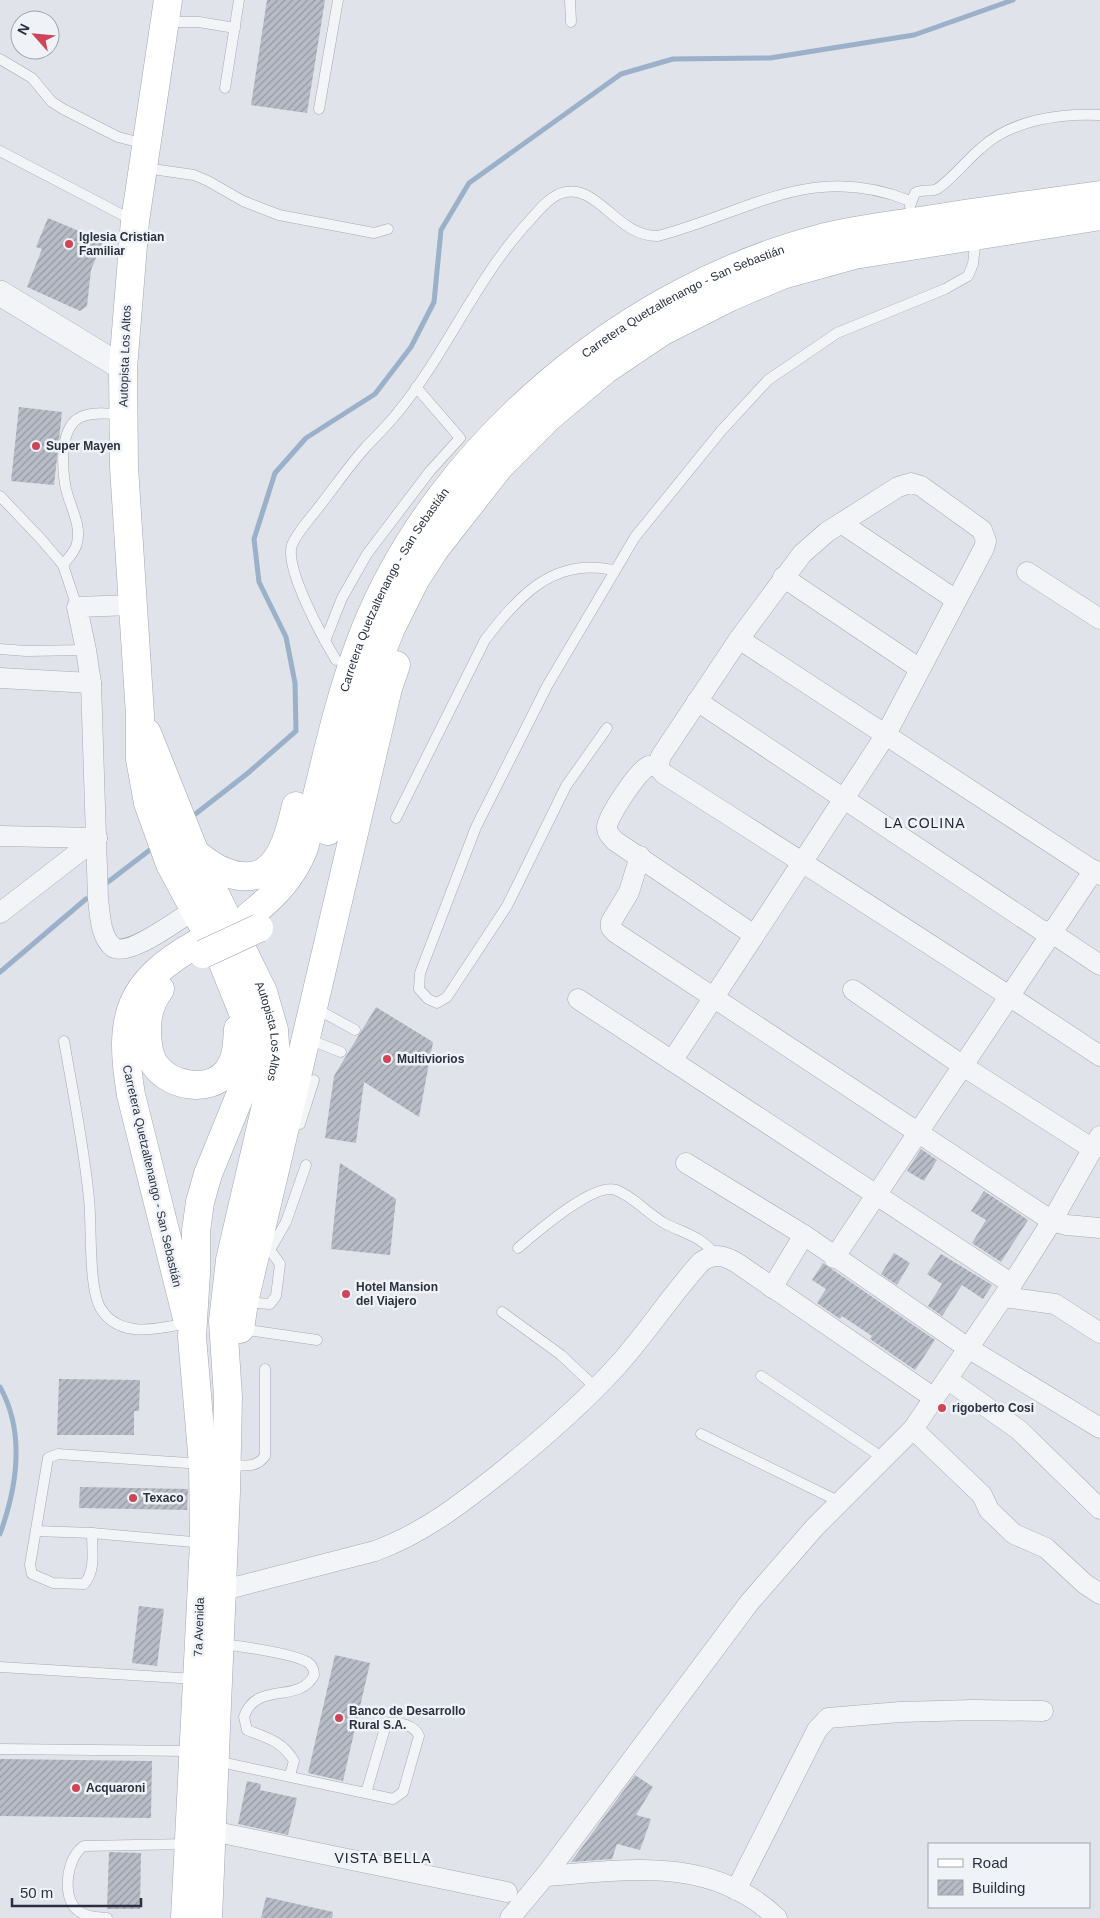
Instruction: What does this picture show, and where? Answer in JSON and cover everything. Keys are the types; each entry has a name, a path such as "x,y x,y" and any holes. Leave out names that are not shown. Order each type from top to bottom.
{"main road":[{"name":"Autopista Los Altos","path":"167,11 143,156 135,221 123,368 122,414 140,715 140,759 159,796 194,852 263,992 274,1030 276,1056 230,1260 223,1322 228,1397"},
{"name":"Carretera Quetzaltenango - San Sebastián","path":"254,922 298,865 304,848 341,699 366,628 425,518 481,450 537,393 589,351 647,312 705,281 764,256 910,211 1100,195"},
{"name":"Carretera Quetzaltenango - San Sebastián","path":"190,1330 131,1095 125,1060 125,1034 132,1005 146,982 174,956 200,948 292,904 308,884 324,845 370,685 391,628 416,580 435,550 499,467 549,417 605,370 663,331 730,297 782,275 854,256 1100,216"},
{"path":"194,852 223,872 252,878 268,870 278,858 289,835 325,688 330,650 425,518"},
{"path":"228,1397 244,1302 263,1248 284,1126 388,688 411,618 459,519"},
{"name":"Autopista Los Altos","path":"159,796 170,864 222,963 252,1035 254,1053 248,1076 208,1174 200,1202 196,1231 196,1273 190,1330"},
{"name":"Carretera Quetzaltenango - San Sebastián","path":"200,948 170,976 156,994 147,1015 147,1043 155,1065 172,1080 191,1085 214,1082 226,1073 237,1048 239,1003"},
{"name":"7a Avenida","path":"190,1330 215,1465 212,1590 197,1679 212,1831 208,1918"},
{"name":"7a Avenida","path":"185,1918 189,1844 205,1756 220,1644 204,1542 215,1465 228,1397"}],"street":[{"path":"0,293 123,368"},
{"path":"658,767 659,760 739,639 783,577 815,541 898,486 911,482 921,486 982,530 985,535 984,548 885,736 672,1060"},
{"path":"841,523 956,600"},
{"path":"1028,572 1100,619"},
{"path":"783,577 920,669"},
{"path":"132,606 77,607 91,683 100,913 106,938 113,947 123,950 132,947 194,910"},
{"path":"739,639 1097,873 1052,933 834,1258"},
{"path":"0,678 91,683"},
{"path":"697,701 1041,930 1052,933 1100,965"},
{"path":"754,935 611,838 607,828 608,821 642,771 650,766 658,767 664,774 1010,996 1100,1056"},
{"path":"0,836 97,838"},
{"path":"0,913 97,838"},
{"path":"640,856 629,892 611,922 612,928 1052,1221 1067,1225 1100,1228"},
{"path":"510,1918 545,1876 750,1603 791,1553 913,1429 1008,1290 1052,1221 1096,1143 963,1066 853,990"},
{"path":"578,999 876,1194 1008,1290 1055,1304 1100,1333"},
{"path":"686,1163 804,1235 834,1258 968,1348 1100,1428"},
{"path":"772,1288 804,1235"},
{"path":"212,1590 375,1551 413,1535 473,1494 515,1460 596,1388 619,1364 701,1262 715,1256 729,1258 934,1398"},
{"path":"947,1379 1020,1430 1100,1510"},
{"path":"913,1429 982,1496 989,1510 1014,1534 1046,1548 1085,1584 1100,1594"},
{"path":"736,1890 817,1730 828,1718 845,1715 909,1712 1042,1712"},
{"path":"212,1831 507,1892"},
{"path":"545,1876 648,1868 699,1875 753,1899 777,1918"}],"lane":[{"path":"225,88 239,0"},
{"path":"319,109 338,0"},
{"path":"570,0 571,22"},
{"path":"167,11 200,22 235,28"},
{"path":"0,59 32,78 52,102 118,137 143,156 208,181 243,201 279,216 374,233 388,229"},
{"path":"330,650 291,565 292,546 305,525 364,450 398,412 416,387 508,245 546,203 558,194 570,191 583,193 593,198 627,228 648,236 672,233 783,193 816,186 859,186 890,192 910,211 919,191 936,190 982,146 1007,131 1028,122 1077,114 1100,115"},
{"path":"0,151 135,221"},
{"path":"607,728 566,786 507,906 447,997 437,1003 428,999 419,989 420,973 476,827 547,686 613,570 635,537 721,431 768,380 837,333 945,289 968,276 974,264 976,235"},
{"path":"330,650 342,598 367,554 430,471 460,438 416,387"},
{"path":"62,565 77,545 78,531 65,484 65,442 68,432 79,417 88,414 122,414"},
{"path":"0,496 41,539 62,565 77,607"},
{"path":"396,818 486,640 501,619 522,598 546,579 562,571 580,566 596,566 613,570"},
{"path":"0,649 26,651 86,650"},
{"path":"312,1006 356,1030"},
{"path":"304,1038 341,1052"},
{"path":"64,1041 89,1198 94,1284 101,1308 120,1326 152,1331 190,1330"},
{"path":"284,1126 291,1128 300,1124 314,1080"},
{"path":"263,1248 286,1222 306,1165"},
{"path":"518,1248 590,1195 609,1189 624,1194 662,1222 692,1235 704,1243 715,1256"},
{"path":"502,1312 561,1355 596,1388"},
{"path":"240,1329 317,1340"},
{"path":"92,1533 92,1566 90,1577 84,1584 53,1583 32,1574 30,1565 48,1458 58,1454 215,1465 252,1466 260,1464 265,1456 265,1369"},
{"path":"761,1376 883,1458"},
{"path":"701,1434 840,1502"},
{"path":"36,1531 92,1533 204,1542"},
{"path":"220,1644 298,1658 311,1664 314,1675 307,1686 263,1696 252,1701 244,1717 247,1730 268,1736 287,1749 294,1761 290,1775"},
{"path":"0,1667 197,1679"},
{"path":"0,1749 205,1756 290,1775 366,1793 393,1799 403,1792 419,1736 412,1727 394,1722 389,1723 385,1728 366,1793"},
{"path":"107,1918 88,1916 77,1910 70,1901 68,1879 74,1855 78,1850 84,1846 189,1844"}],"building":[{"path":"267,0 325,0 307,113 251,105"},
{"path":"48,218 103,241 91,270 87,306 80,311 27,287 42,249 36,247"},
{"name":"Super Mayen","path":"19,407 62,412 54,485 11,481"},
{"name":"Multiviorios","path":"376,1007 433,1042 419,1117 364,1082 356,1143 325,1138 334,1076"},
{"path":"921,1149 937,1160 924,1181 907,1171"},
{"path":"340,1163 396,1199 390,1255 331,1249"},
{"path":"984,1191 1028,1220 1001,1262 972,1243 986,1220 971,1211"},
{"path":"894,1253 910,1263 897,1285 881,1274"},
{"path":"941,1254 992,1285 983,1299 962,1285 942,1316 928,1306 942,1284 927,1274"},
{"path":"823,1263 935,1340 915,1370 870,1339 872,1336 842,1316 840,1319 817,1303 826,1289 812,1280"},
{"path":"59,1379 140,1380 139,1411 134,1411 134,1435 57,1435"},
{"name":"Texaco","path":"80,1487 188,1489 187,1510 79,1508"},
{"path":"139,1606 164,1609 157,1666 132,1663"},
{"name":"Banco de Desarrollo Rural S.A.","path":"335,1655 370,1663 343,1781 308,1773"},
{"name":"Acquaroni","path":"0,1759 152,1761 151,1818 0,1816"},
{"path":"635,1775 653,1787 636,1815 651,1819 640,1850 617,1844 612,1859 571,1862"},
{"path":"247,1781 261,1784 260,1790 297,1798 288,1835 238,1824"},
{"path":"109,1852 141,1853 140,1909 107,1909"},
{"path":"266,1897 333,1912 332,1918 261,1918"}],"waterway":[{"path":"189,819 248,773 296,731 295,683 286,637 259,582 254,539 275,473 306,438 375,394 411,347 434,302 441,230 469,183 621,74 673,59 770,58 914,35 1013,0"},
{"path":"108,882 155,846"},
{"path":"0,972 86,899"},
{"path":"0,1387 8,1404 13,1422 16,1460 11,1498 0,1534"}],"place":[{"name":"Iglesia Cristian Familiar","path":"69,244"},
{"name":"Super Mayen","path":"36,446"},
{"name":"Multiviorios","path":"387,1059"},
{"name":"Hotel Mansion del Viajero","path":"346,1294"},
{"name":"rigoberto Cosi","path":"942,1408"},
{"name":"Texaco","path":"133,1498"},
{"name":"Banco de Desarrollo Rural S.A.","path":"339,1718"},
{"name":"Acquaroni","path":"76,1788"}],"district":[{"name":"LA COLINA","path":"925,823"},
{"name":"VISTA BELLA","path":"383,1858"}]}
